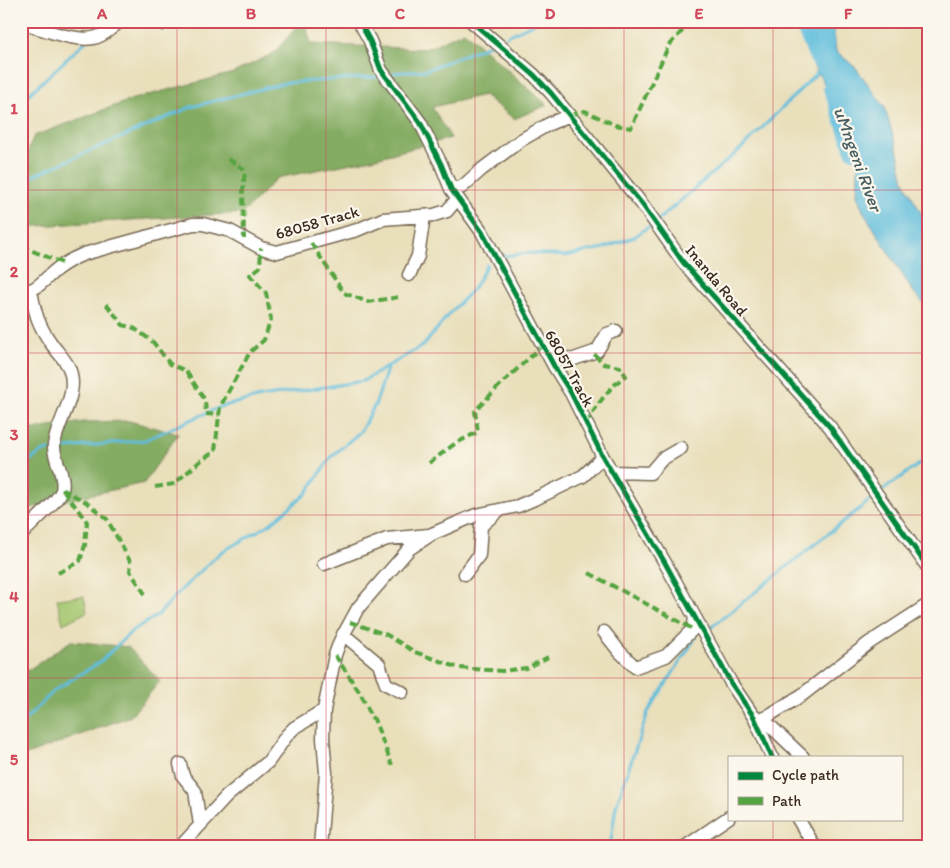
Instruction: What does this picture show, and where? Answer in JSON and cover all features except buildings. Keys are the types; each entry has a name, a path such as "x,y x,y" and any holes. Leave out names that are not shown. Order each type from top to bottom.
{"street":[{"path":"21,23 60,34 89,39 104,34 120,21"},
{"name":"68057 Track","path":"359,21 370,41 381,70 420,122 454,194 482,232 545,350 571,392 603,457 664,561 731,683 758,718 772,756"},
{"name":"Inanda Road","path":"471,21 534,75 570,115 642,204 683,262 830,427 929,569"},
{"name":"68058 Track","path":"26,292 73,259 143,237 193,224 203,224 230,231 261,248 277,252 357,230 383,219 434,216 447,211 454,194 481,170 521,140 570,115"},
{"path":"410,274 418,256 424,216"},
{"path":"21,535 58,497 62,489 54,445 68,406 72,383 69,367 52,344 36,317 26,292"},
{"path":"545,350 571,360 596,351 608,334 616,331"},
{"path":"612,472 650,473 662,459 681,448"},
{"path":"320,847 326,774 323,738 324,710 336,655 343,634 358,608 409,549 432,534 476,515 518,506 583,476 603,457"},
{"path":"465,574 479,555 481,526 498,511"},
{"path":"324,564 387,539 432,534"},
{"path":"802,756 758,718 802,695 869,643 929,604"},
{"path":"604,632 619,651 636,667 666,656 693,629 695,618"},
{"path":"343,634 379,664 386,684 402,692"},
{"path":"180,847 227,796 268,762 286,734 324,710"},
{"path":"180,764 183,776 195,791 200,824"},
{"path":"685,847 728,818"},
{"path":"799,820 815,847"}],"green space":[{"path":"302,21 305,21 311,44 426,49 464,31 547,105 514,119 484,95 432,107 451,138 372,159 277,178 243,213 21,227 21,162 24,161 34,136 133,99 233,73 274,53"},
{"path":"129,421 178,434 144,483 21,510 21,431 84,422"},
{"path":"84,596 87,612 63,624 57,599"},
{"path":"71,641 128,647 160,681 131,716 21,757 21,675"}],"water":[{"path":"806,21 833,21 836,51 856,68 884,106 897,148 904,181 929,233 929,309 915,294 863,211 857,195 858,166 843,114 814,67 810,53 809,27"}],"waterway":[{"path":"92,34 100,21"},
{"path":"507,36 539,21"},
{"name":"uMngeni River","path":"802,21 819,59"},
{"path":"21,95 28,95 85,42"},
{"path":"393,73 426,70 489,45"},
{"path":"658,220 744,146 820,70"},
{"path":"21,181 191,107 284,83 377,77"},
{"name":"uMngeni River","path":"832,88 854,150"},
{"path":"503,256 530,253 565,256 604,248 634,237 653,224"},
{"path":"57,449 145,440 220,407 261,397 363,381 424,345 449,314 474,288 487,265"},
{"path":"21,724 55,690 100,662 132,631 158,615 220,553 270,524 306,494 332,456 360,432 376,403 388,366"},
{"path":"21,466 44,451 51,450"},
{"path":"879,493 929,457"},
{"path":"709,629 874,497"},
{"path":"610,847 616,806 648,712 696,637"},
{"path":"919,847 929,838"}],"marked path":[{"path":"162,31 166,21"},
{"path":"570,115 585,111 615,125 631,128 669,45 687,26"},
{"path":"228,159 245,170 243,191 244,239"},
{"path":"311,243 344,293 368,302 399,297"},
{"path":"21,249 25,248 65,264"},
{"path":"155,487 174,484 215,451 220,407 250,352 264,340 271,319 266,293 250,275 260,267 261,248"},
{"path":"106,304 123,325 134,328 153,342 170,364 186,371 205,400 206,414 219,415"},
{"path":"429,463 456,443 478,432 475,411 543,345"},
{"path":"586,424 609,391 626,376 620,367 604,364 593,353"},
{"path":"62,489 86,502 107,519 131,563 130,571 145,594"},
{"path":"58,573 80,561 85,545 87,522 64,491"},
{"path":"589,573 693,629"},
{"path":"350,622 387,635 415,652 459,668 502,671 527,668 548,657"},
{"path":"335,655 360,694 370,716 374,719 392,765"}],"cycle path":[{"path":"359,21 370,41 381,70 420,122 451,189 482,232 554,366 571,393 603,457 664,561 731,683 754,717 772,756"},
{"path":"471,21 534,75 551,93 642,204 683,262 830,427 929,569"}]}
